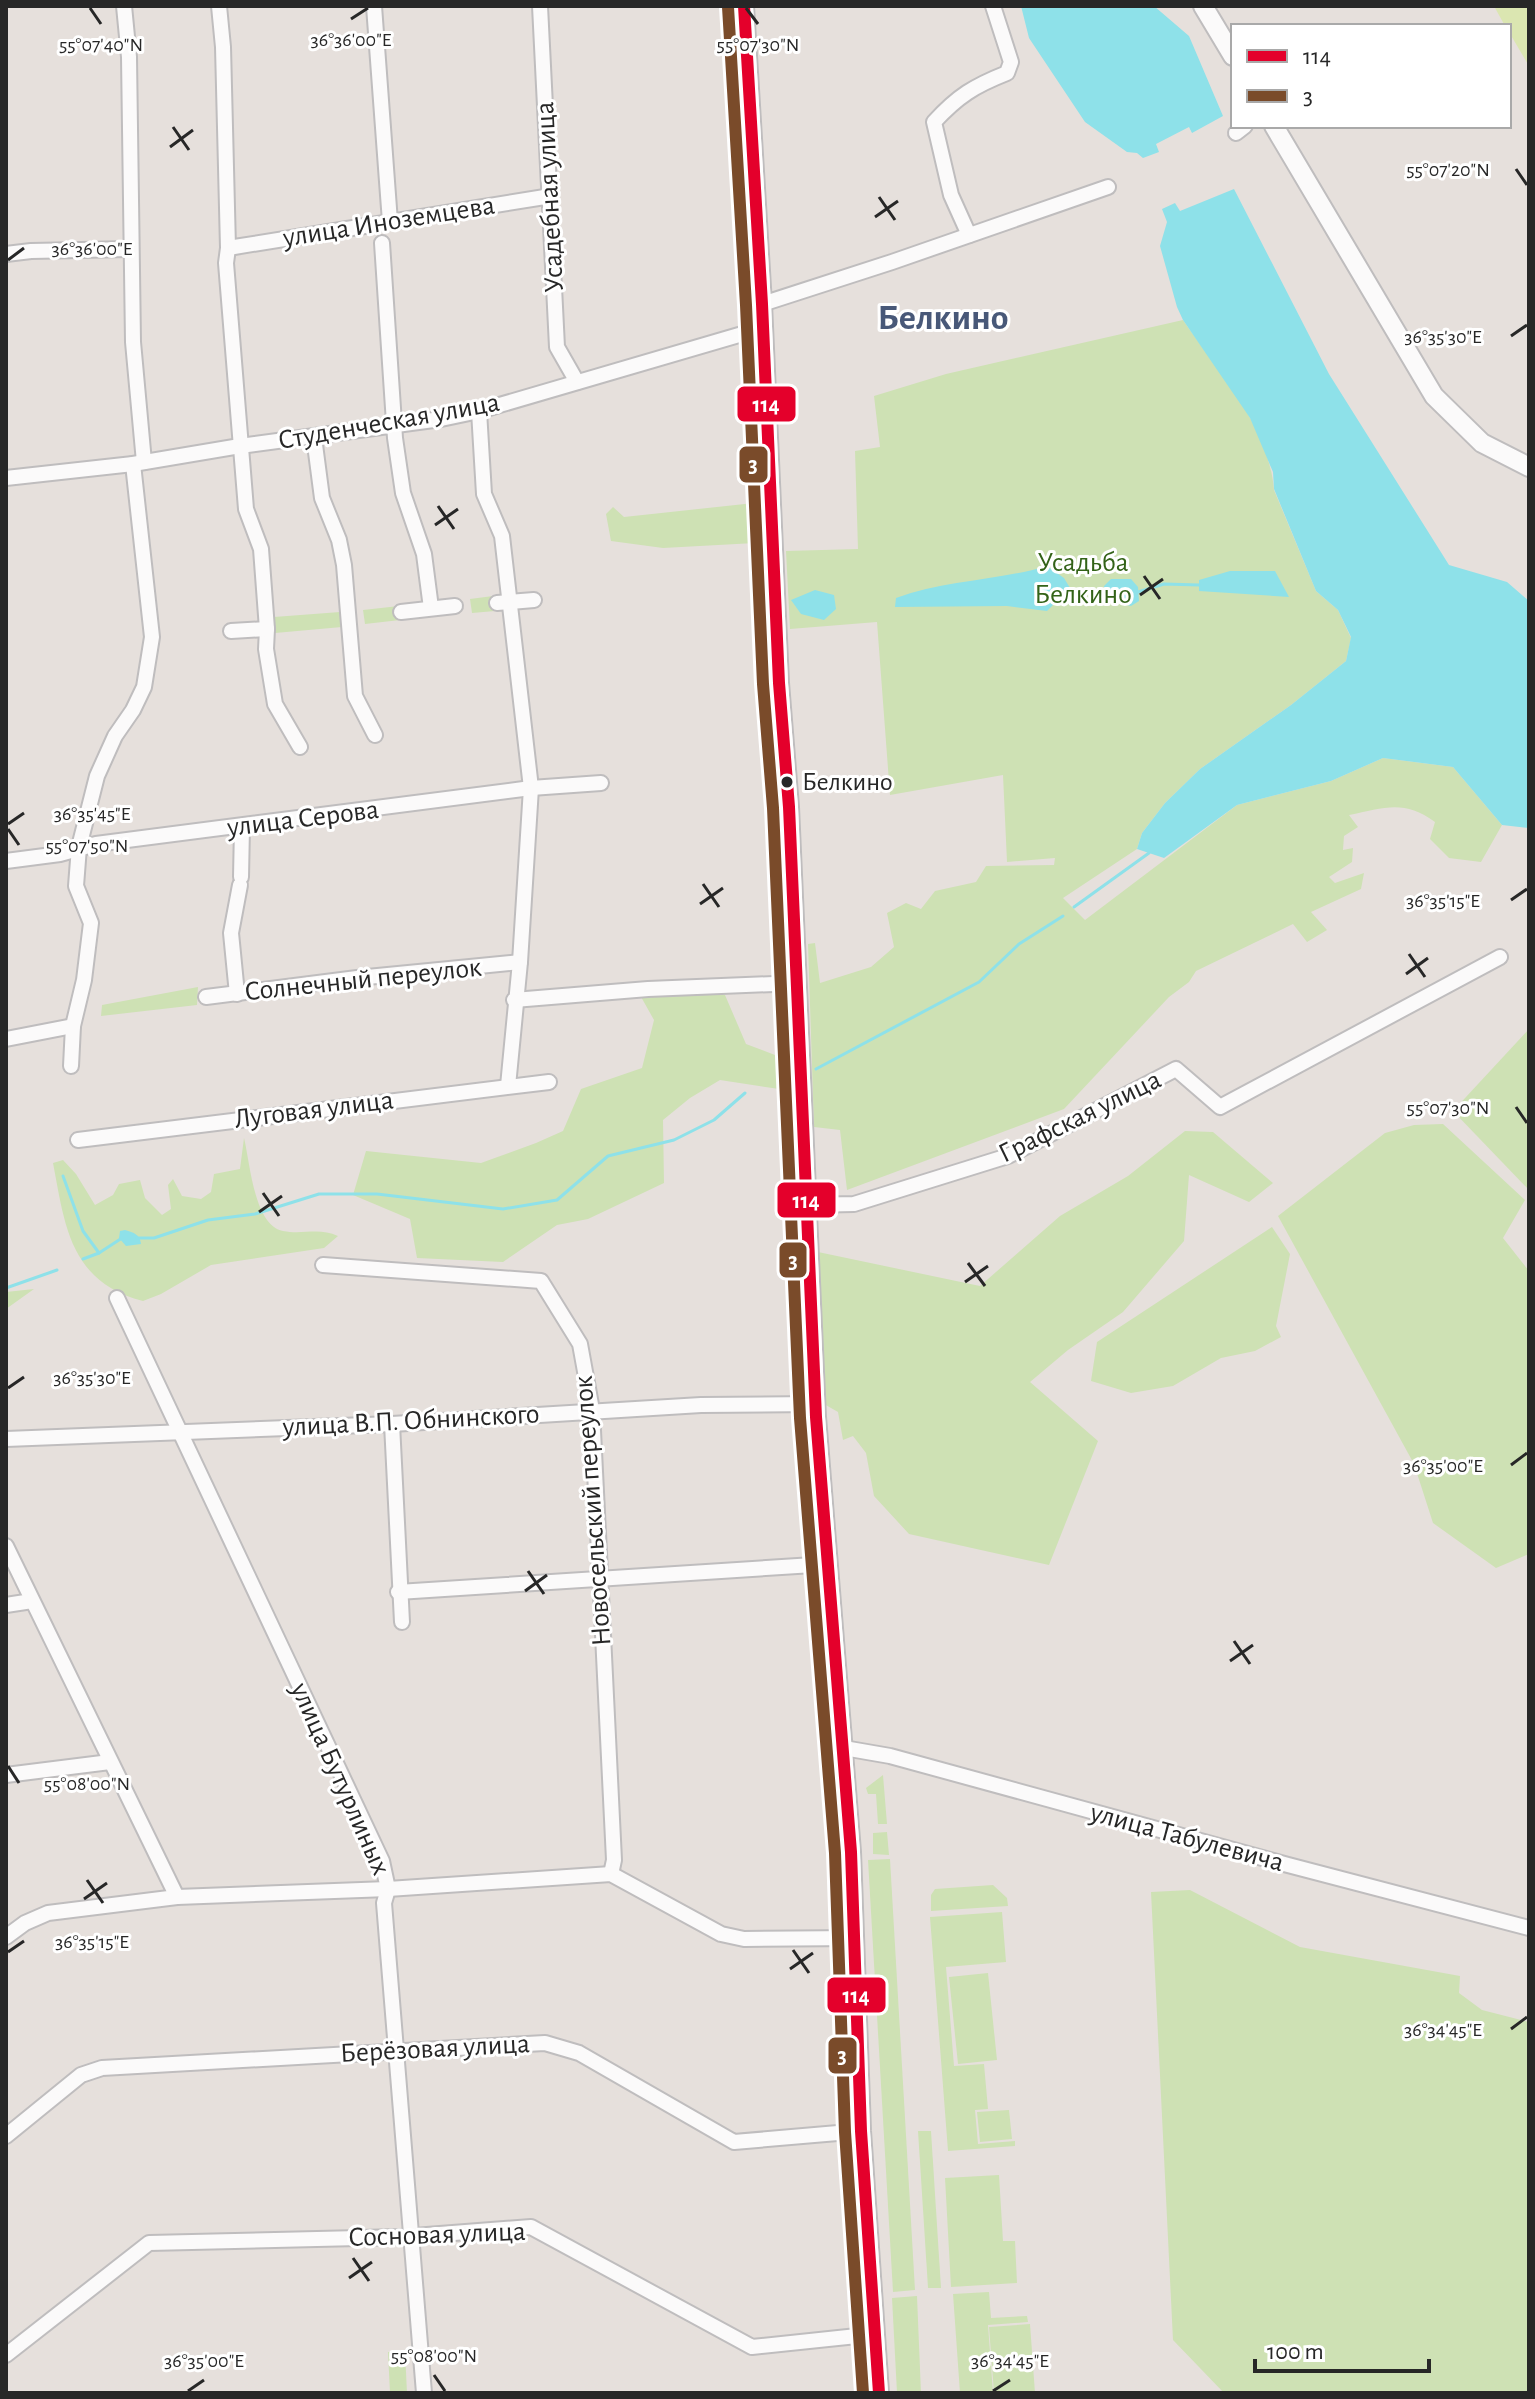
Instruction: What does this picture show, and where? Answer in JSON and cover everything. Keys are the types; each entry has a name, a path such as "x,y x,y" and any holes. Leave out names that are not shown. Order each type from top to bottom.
{"street":[{"path":"71,1066 73,1026 84,980 91,923 76,886 79,847 97,776 115,736 144,687 152,637 138,463 130,249 129,57 124,6"},
{"path":"219,6 223,47 226,263 246,509 261,549 266,649 275,704 300,747"},
{"path":"374,6 390,222"},
{"name":"Усадебная улица","path":"540,6 557,347 577,382"},
{"path":"744,6 789,807 816,1404 844,1748 856,1938 861,2131 879,2393"},
{"path":"969,235 951,195 934,122 966,92 1007,73 1011,62 993,6"},
{"path":"1203,6 1231,53"},
{"path":"1275,128 1434,396 1482,443 1529,467"},
{"path":"762,304 1108,187"},
{"name":"улица Иноземцева","path":"228,248 551,196"},
{"path":"382,243 393,426 403,493 424,554 431,608"},
{"path":"6,254 130,249"},
{"name":"Студенческая улица","path":"6,478 138,463 479,411 763,328"},
{"path":"479,411 484,494 502,536 504,602 531,788 520,962 508,1086"},
{"path":"314,437 322,498 342,552 356,616 355,696 375,735"},
{"path":"504,602 534,600"},
{"path":"401,612 455,606"},
{"path":"231,631 267,629"},
{"name":"улица Серова","path":"6,861 60,854 79,847 531,788 601,783"},
{"path":"237,994 231,933 241,881 242,827"},
{"name":"Графская улица","path":"807,1205 854,1204 1008,1156 1176,1069 1220,1107 1500,957"},
{"name":"Солнечный переулок","path":"206,997 520,962"},
{"path":"514,1000 648,989 798,983"},
{"path":"6,1039 73,1026"},
{"name":"Луговая улица","path":"78,1140 549,1082"},
{"name":"Новосельский переулок","path":"323,1265 541,1281 580,1344 592,1410 614,1860 611,1874"},
{"name":"улица Бутурлиных","path":"117,1298 382,1861 388,1889 384,1903 424,2393"},
{"name":"улица В.П. Обнинского","path":"6,1439 392,1424 701,1405 816,1404"},
{"path":"392,1424 398,1592 402,1622"},
{"path":"6,1546 177,1897"},
{"path":"398,1592 829,1564"},
{"path":"6,1605 32,1601"},
{"name":"улица Табулевича","path":"844,1748 890,1756 1529,1928"},
{"path":"6,1775 110,1762"},
{"path":"6,1937 25,1923 48,1913 177,1897 388,1889 611,1874 721,1934 744,1939 856,1938"},
{"name":"Берёзовая улица","path":"6,2136 81,2075 102,2068 545,2043 579,2053 734,2142 861,2131"},
{"name":"Сосновая улица","path":"6,2355 149,2243 413,2235 531,2227 752,2347 876,2334"}],"green space":[{"path":"1494,6 1529,6 1529,66 1511,35 1511,24 1504,24"},
{"name":"Усадьба Белкино","path":"1183,320 1252,421 1270,466 1274,490 1316,591 1338,610 1351,638 1346,661 1291,705 1200,769 1165,803 1142,833 1137,849 1063,898 1085,920 1237,805 1331,781 1383,758 1453,767 1502,825 1481,862 1449,858 1430,839 1435,822 1413,810 1394,807 1349,815 1358,827 1344,836 1343,850 1353,848 1352,862 1329,877 1335,883 1364,873 1361,889 1311,912 1327,930 1307,942 1293,924 1196,971 1189,982 1169,997 1064,1109 847,1190 840,1130 814,1127 808,944 815,943 820,983 871,967 894,947 887,913 906,903 921,909 935,891 976,882 986,866 1054,865 1055,858 1007,862 1003,775 890,795 877,622 790,629 786,551 858,549 855,451 880,447 874,396 946,374"},
{"path":"754,503 755,543 663,548 611,541 606,514 613,507 624,517"},
{"path":"493,596 495,611 472,613 470,599"},
{"path":"399,606 400,620 365,624 363,610"},
{"path":"340,612 342,627 275,633 274,617"},
{"path":"198,987 197,1005 101,1016 102,1005"},
{"path":"640,995 725,995 746,1044 788,1060 779,1089 720,1080 690,1098 663,1120 664,1183 588,1219 557,1225 503,1262 417,1258 410,1219 353,1195 366,1151 481,1163 563,1131 581,1089 642,1068 654,1020"},
{"path":"1529,1029 1529,1189 1528,1189 1453,1111"},
{"path":"1443,1124 1525,1200 1503,1238 1529,1271 1529,1554 1496,1568 1433,1523 1414,1464 1278,1216 1385,1133 1414,1125"},
{"path":"1185,1131 1213,1132 1273,1183 1249,1202 1189,1175 1184,1241 1123,1312 1068,1350 1030,1382 1098,1441 1049,1565 909,1534 874,1496 866,1453 853,1436 843,1440 838,1412 824,1404 818,1252 980,1286 1060,1216 1128,1176"},
{"path":"244,1138 255,1192 266,1218 273,1227 283,1231 324,1232 338,1236 324,1248 211,1265 143,1301 119,1292 86,1266 68,1229 53,1163 63,1160 76,1174 95,1205 113,1195 119,1184 140,1180 145,1198 162,1215 171,1209 168,1185 173,1179 182,1196 201,1199 211,1192 214,1174 240,1169"},
{"path":"1272,1227 1290,1254 1276,1326 1281,1337 1255,1351 1221,1358 1173,1386 1131,1393 1091,1381 1097,1342"},
{"path":"34,1289 6,1309 6,1292"},
{"path":"883,1775 887,1824 878,1824 876,1794 868,1794 866,1788"},
{"path":"887,1832 889,1855 873,1854 873,1833"},
{"path":"890,1859 915,2290 893,2292 868,1860"},
{"path":"993,1885 1007,1898 1008,1906 931,1911 931,1895 935,1889"},
{"path":"1190,1890 1300,1947 1460,1976 1459,1993 1482,2010 1529,2022 1529,2393 1224,2393 1173,2340 1151,1892"},
{"path":"1002,1912 1006,1962 946,1967 954,2066 984,2064 988,2109 975,2110 978,2144 1015,2141 1015,2146 948,2151 930,1917"},
{"path":"988,1973 997,2060 958,2064 949,1977"},
{"path":"1009,2110 1012,2139 980,2142 977,2112"},
{"path":"918,2131 931,2131 941,2288 928,2288"},
{"path":"999,2175 1003,2241 1015,2241 1017,2283 951,2287 945,2178"},
{"path":"989,2292 991,2318 1027,2316 1028,2322 988,2325 993,2393 960,2393 953,2294"},
{"path":"917,2296 921,2393 897,2393 892,2298"},
{"path":"1030,2324 1035,2393 994,2393 989,2327"},
{"path":"405,2351 407,2393 390,2393 388,2352"}],"water":[{"path":"1021,6 1154,6 1189,36 1223,116 1192,133 1189,127 1156,144 1159,152 1143,158 1137,153 1127,152 1085,122 1029,38"},
{"path":"1234,189 1329,374 1449,565 1507,582 1529,601 1529,828 1502,825 1453,767 1383,758 1331,781 1237,805 1164,858 1137,849 1142,833 1165,803 1200,769 1291,705 1346,661 1351,637 1338,610 1316,591 1274,489 1273,472 1250,418 1183,320 1160,246 1167,222 1162,209 1175,203 1180,211"},
{"path":"1047,566 1064,578 1070,588 1047,611 1007,606 895,607 896,598 915,592"},
{"path":"1230,571 1275,571 1289,597 1199,591 1199,580"},
{"path":"1111,579 1131,579 1138,587 1139,601 1131,606 1103,599 1104,586"},
{"path":"815,590 834,595 836,609 824,620 801,614 791,600"},
{"path":"120,1231 138,1236 141,1244 126,1246 119,1238"}],"waterway":[{"path":"1138,592 1164,584 1199,585"},
{"path":"1074,907 1149,853"},
{"path":"816,1069 979,982 1019,944 1063,916"},
{"path":"137,1238 154,1238 208,1220 255,1214 319,1194 377,1194 503,1209 557,1200 608,1156 674,1140 714,1120 745,1093"},
{"path":"63,1176 83,1231 99,1253"},
{"path":"83,1259 122,1238"},
{"path":"6,1288 57,1270"}],"transit line":[{"name":"114","path":"744,6 762,304 779,683 789,807 816,1417 851,1852 861,2131 879,2393"},
{"name":"3","path":"728,7 746,305 763,684 773,808 800,1418 835,1853 845,2132 863,2393"}],"place":[{"name":"Белкино","path":"787,782"}],"district":[{"name":"Белкино","path":"943,318"}]}
